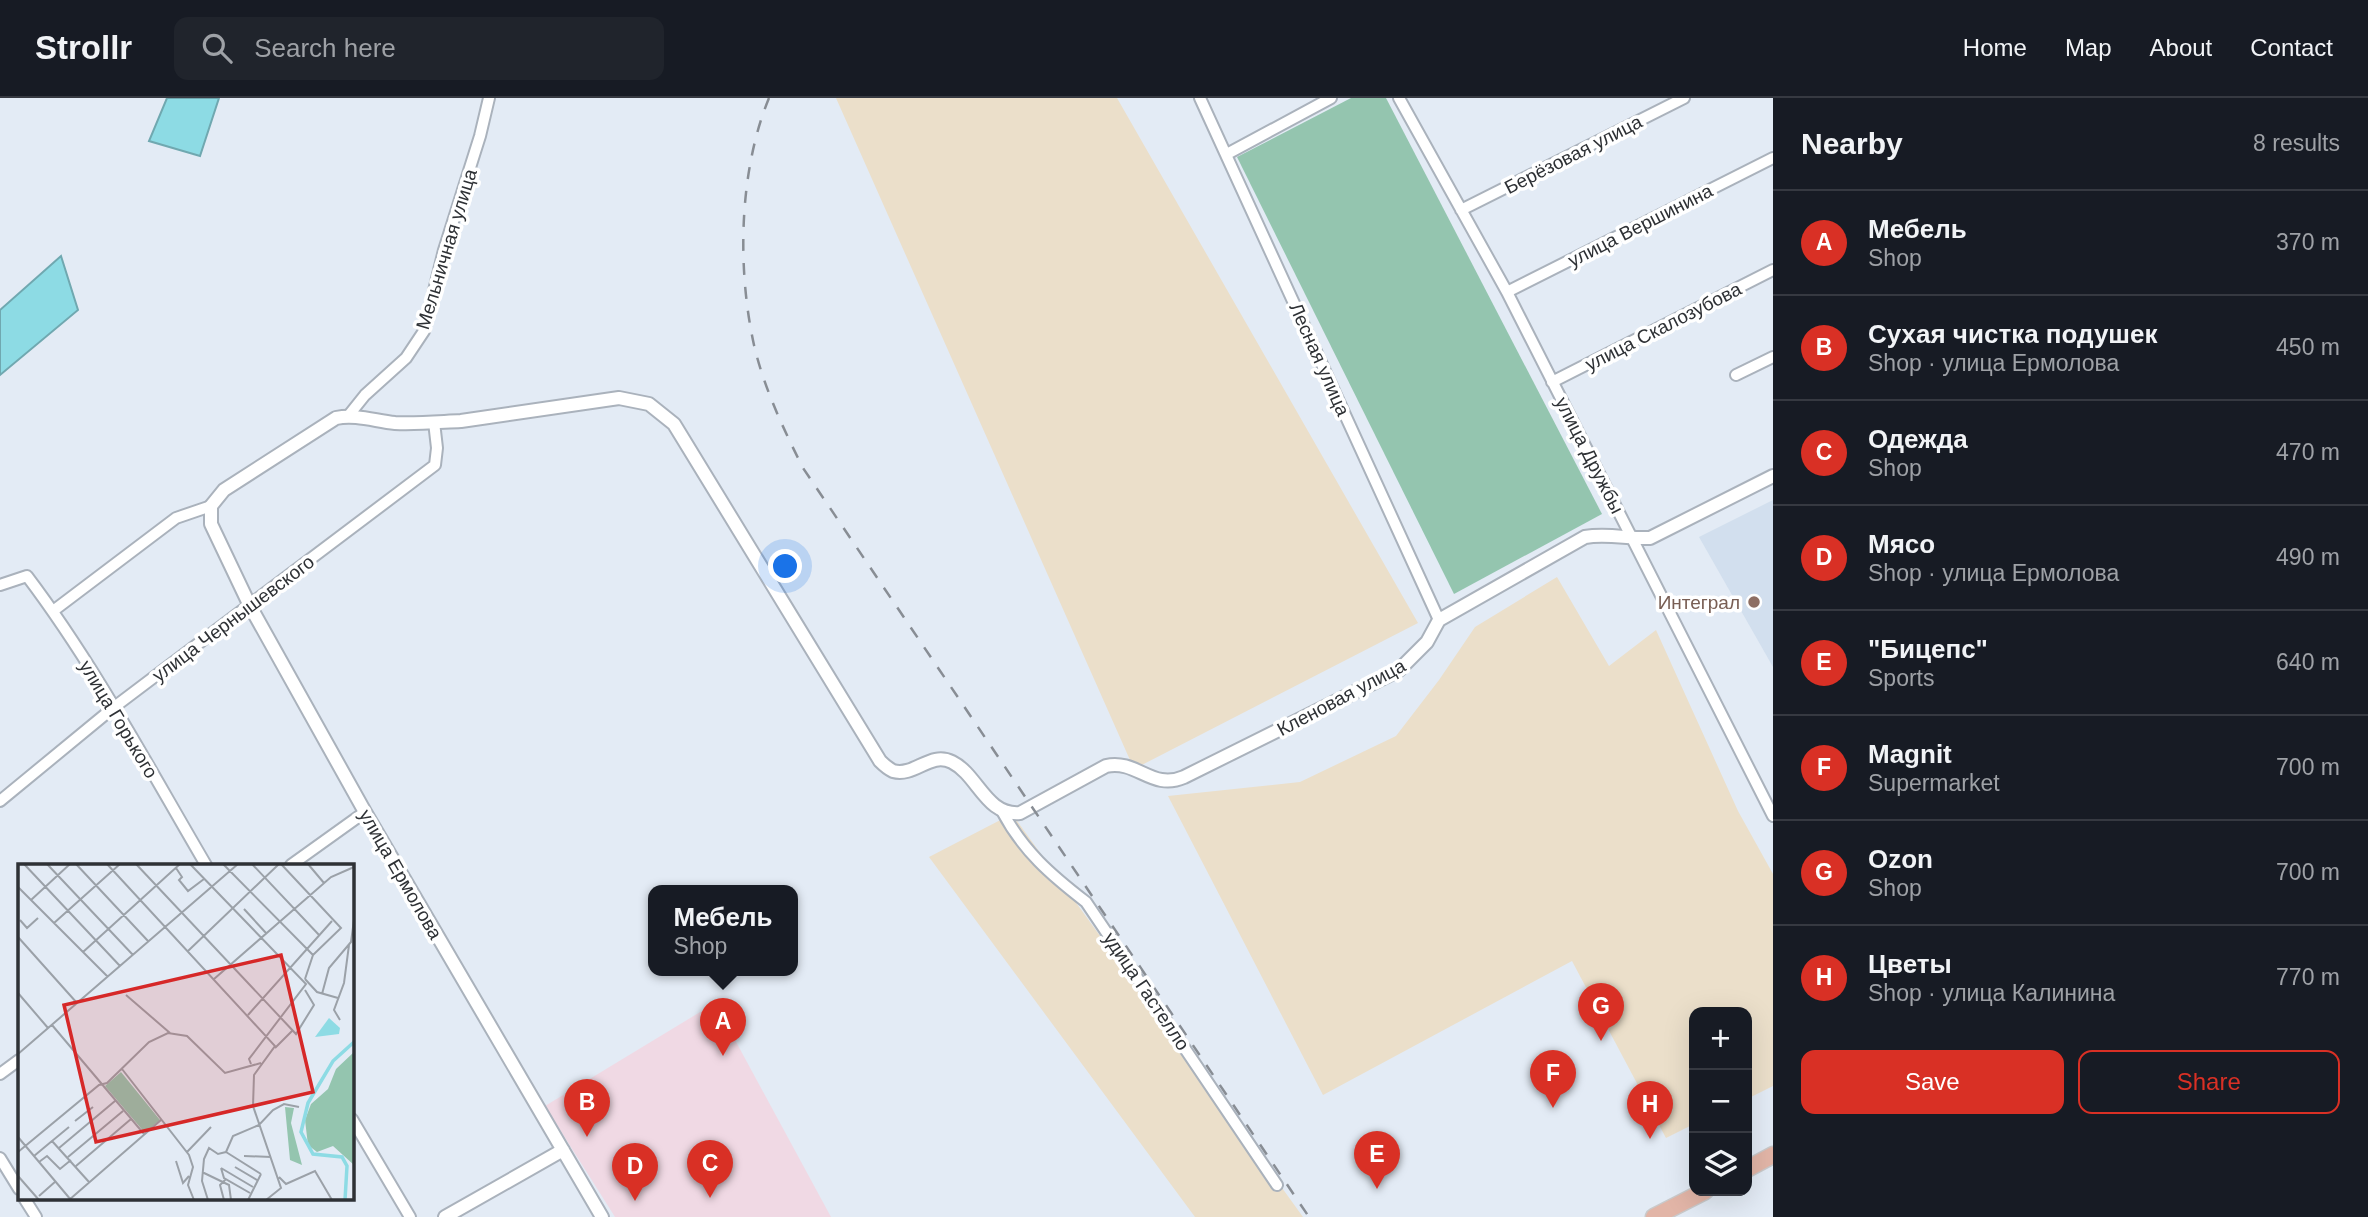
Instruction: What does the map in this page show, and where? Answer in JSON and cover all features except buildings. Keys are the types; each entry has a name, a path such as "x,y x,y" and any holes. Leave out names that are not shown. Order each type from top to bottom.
{"main road":[{"path":"1752,1166 1773,1155"},
{"path":"1654,1217 1694,1196"}],"street":[{"name":"Мельничная улица","path":"349,415 365,395 406,358 424,331 444,250 480,136 489,98"},
{"name":"Лесная улица","path":"1200,98 1439,620"},
{"path":"1227,154 1331,98"},
{"name":"улица Дружбы","path":"1399,98 1507,292 1773,816"},
{"name":"Берёзовая улица","path":"1461,210 1684,98"},
{"name":"улица Вершинина","path":"1507,292 1773,158"},
{"name":"улица Скалозубова","path":"1552,382 1773,270"},
{"path":"1736,374 1773,357"},
{"path":"53,611 176,517 211,506 224,490 336,418 349,415 398,423 461,421 619,398 649,404 674,424 880,761 893,771 908,771 936,759 949,761 963,769 987,799 1002,811"},
{"name":"улица Чернышевского","path":"0,801 113,708 435,465 435,422"},
{"name":"Кленовая улица","path":"1002,811 1020,813 1106,765 1119,763 1159,781 1172,782 1399,670 1427,642 1439,620 1586,537 1614,535 1632,539 1650,538 1773,476"},
{"name":"улица Ермолова","path":"211,506 211,524 250,606 365,813 602,1217"},
{"name":"улица Горького","path":"0,585 26,576 53,611 205,864"},
{"name":"удица Гастелло","path":"1002,811 1014,835 1048,873 1086,902 1277,1185"},
{"path":"292,864 365,813"},
{"path":"0,1074 18,1061"},
{"path":"354,1122 410,1217"},
{"path":"445,1217 564,1150"},
{"path":"0,1158 18,1187"},
{"path":"25,1200 36,1217"}],"shaded area":[{"path":"836,98 1117,98 1418,623 1134,769"},
{"name":"Интеграл","path":"1773,500 1773,667 1699,537"},
{"path":"1557,577 1609,666 1656,630 1738,811 1773,874 1773,1086 1752,1096 1752,1007 1689,1007 1689,1126 1666,1138 1572,961 1323,1095 1168,796 1300,782 1396,736 1475,627"},
{"path":"1012,814 1303,1217 1195,1217 929,857"},
{"path":"715,1003 831,1217 615,1217 545,1106"}],"green space":[{"path":"1351,98 1386,98 1602,514 1454,594 1237,157"}],"water":[{"path":"167,98 219,98 200,156 149,141"},
{"path":"61,256 78,310 0,375 0,310"}],"railway":[{"path":"769,98 759,126 747,188 743,252 745,284 754,345 763,377 803,468 1309,1217"}],"place":[{"name":"Интеграл","path":"1754,602"},
{"name":"Ozon","path":"1601,1041"},
{"name":"Мебель","path":"723,1056"},
{"name":"Magnit","path":"1553,1108"},
{"name":"Сухая чистка подушек","path":"587,1137"},
{"name":"Цветы","path":"1650,1139"},
{"name":"\"Бицепс\"","path":"1377,1189"},
{"name":"Одежда","path":"710,1198"},
{"name":"Мясо","path":"635,1201"}]}
